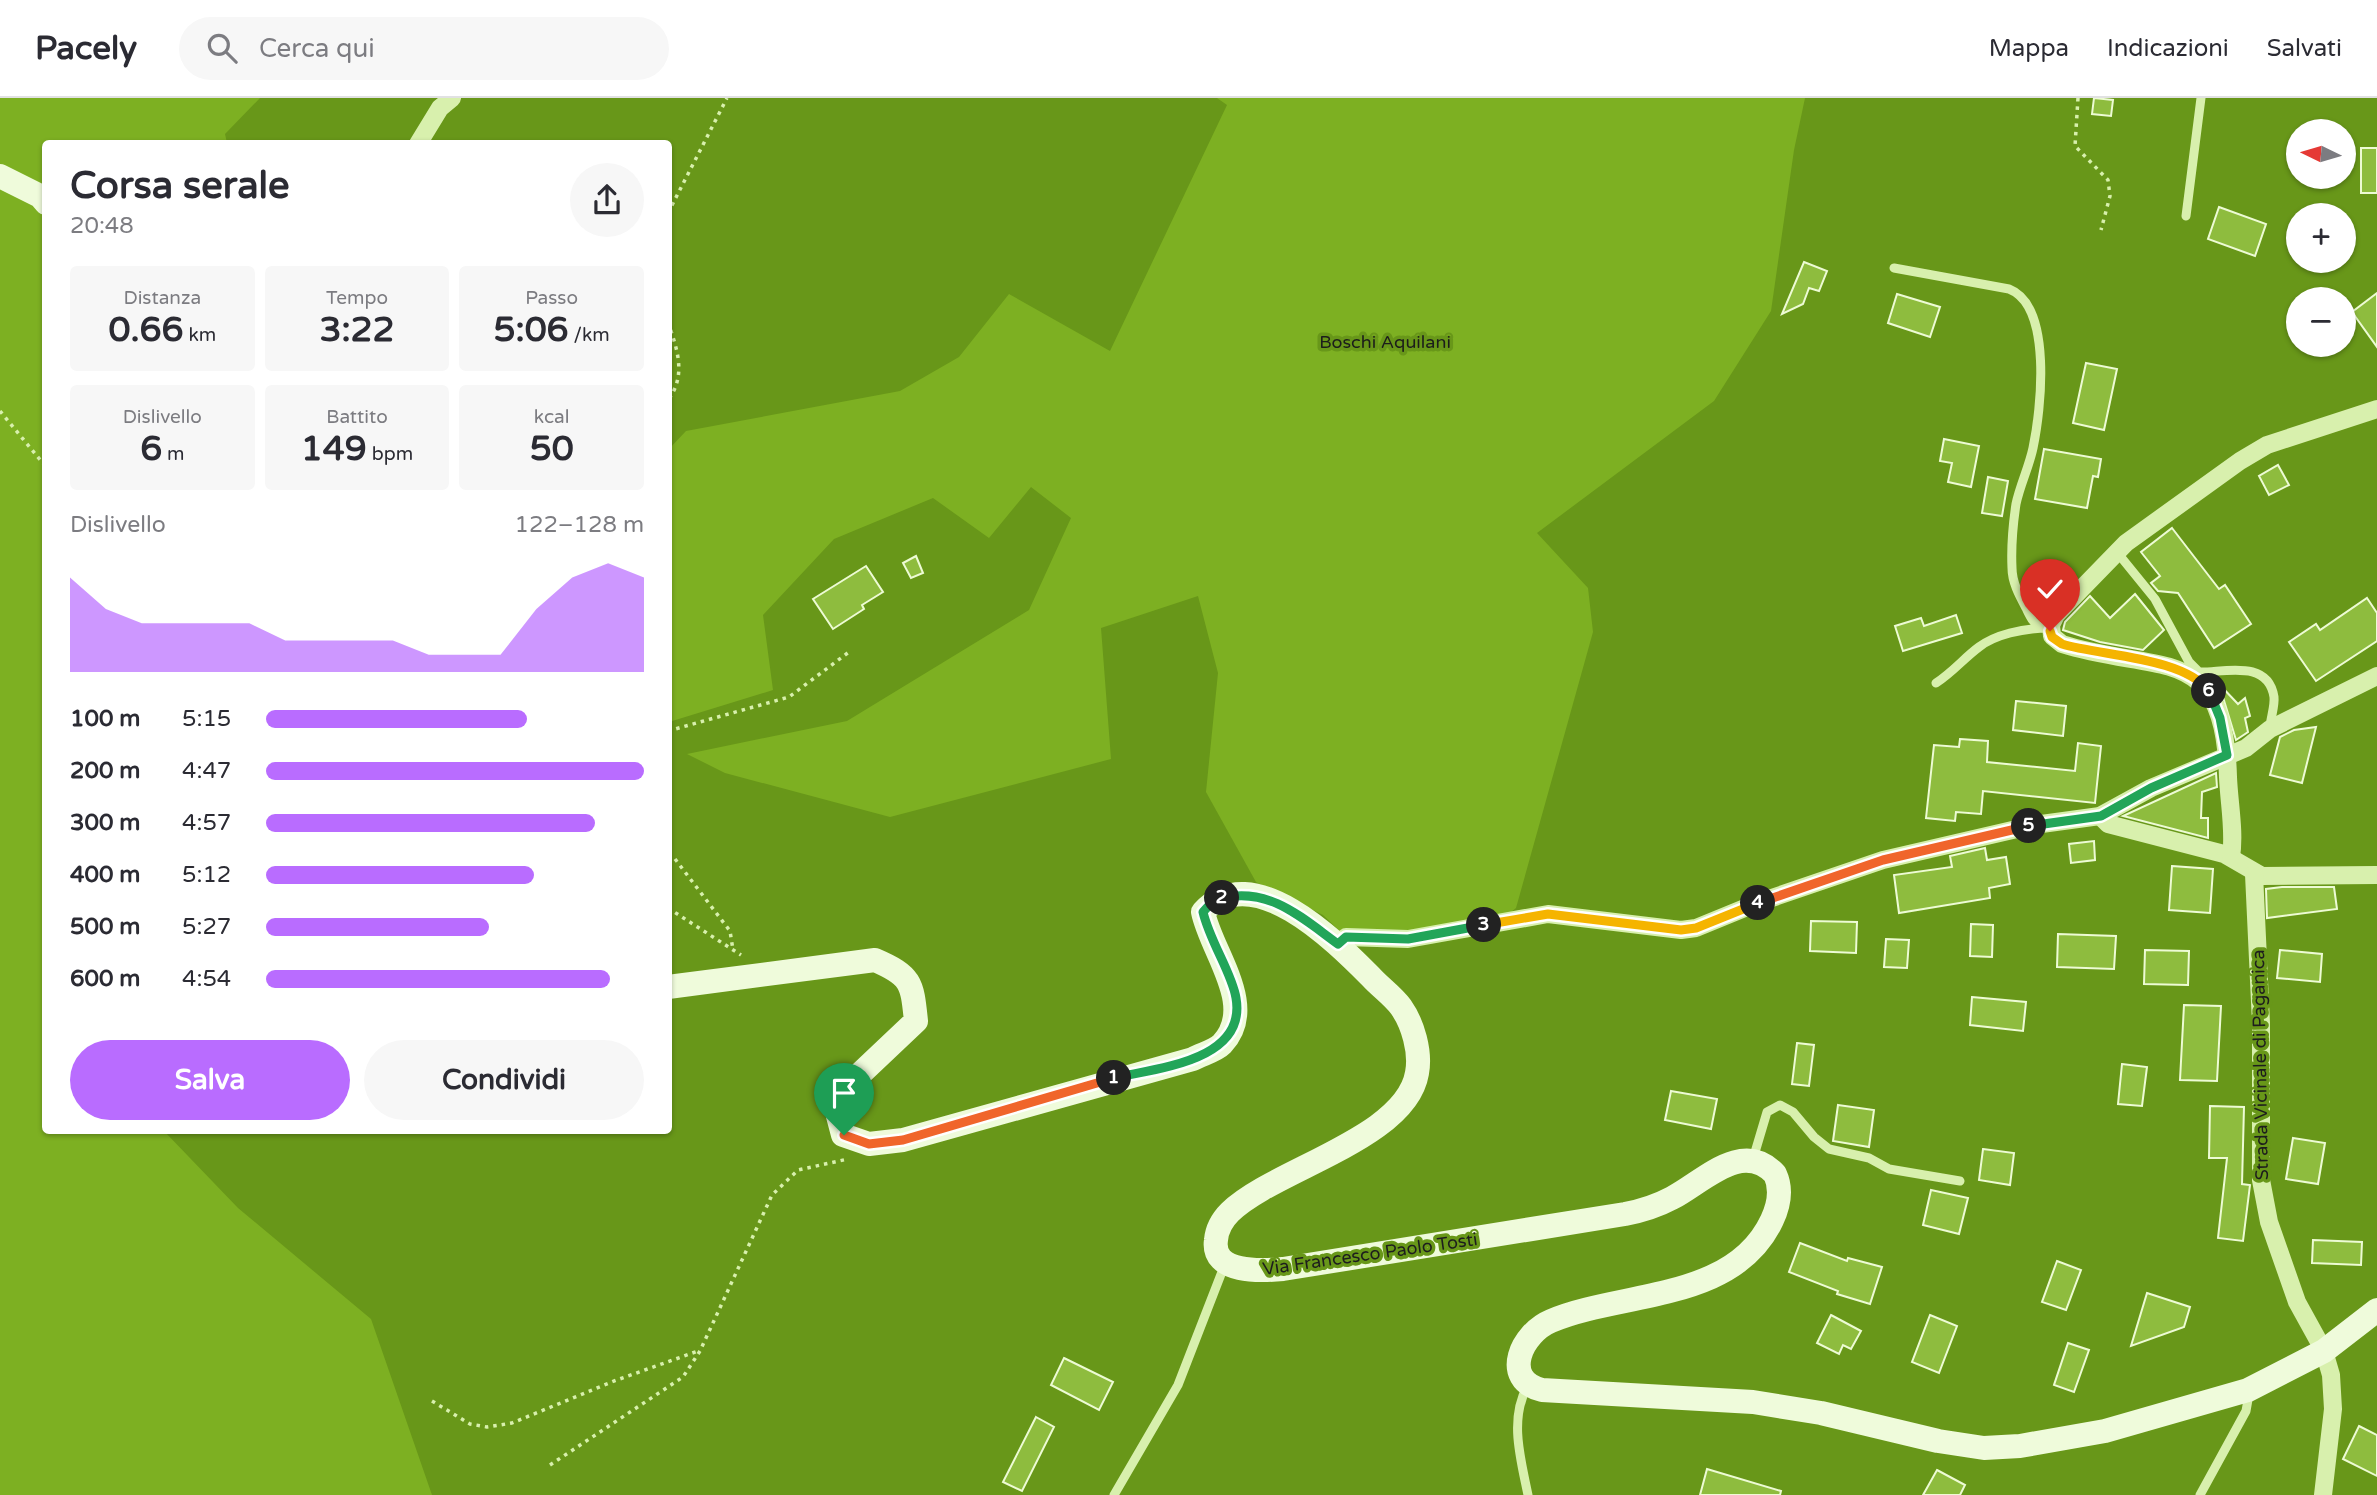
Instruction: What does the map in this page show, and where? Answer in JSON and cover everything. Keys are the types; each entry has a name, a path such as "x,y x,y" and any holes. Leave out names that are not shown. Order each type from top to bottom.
{"main road":[{"path":"0,176 42,198"},
{"path":"672,986 875,960 899,970 912,984 916,1021 841,1092 838,1116 844,1135 859,1141 869,1144 903,1140 1107,1080 1193,1059 1220,1046 1234,1029 1236,998 1207,931 1203,912 1214,900 1241,893 1284,905 1338,944 1401,1007 1412,1030 1418,1052 1417,1073 1410,1093 1401,1106 1382,1122 1231,1211 1222,1221 1216,1239 1217,1252 1226,1262"},
{"path":"1753,1160 1767,1166 1775,1174 1779,1195 1769,1226 1749,1251 1726,1268 1692,1284 1561,1318 1541,1326 1529,1335 1521,1352 1520,1369 1529,1385 1563,1393 1673,1395 1753,1402 1821,1413 1938,1441 1984,1448 2020,1446 2081,1436 2248,1390 2324,1351 2377,1310"},
{"name":"Via Francesco Paolo Tosti","path":"1226,1262 1247,1270 1283,1269 1625,1214 1668,1200 1732,1162 1753,1160"}],"street":[{"path":"420,140 440,108 452,98"},
{"path":"2231,858 2227,755 2216,705 2201,682 2146,660 2062,644 2052,637 2046,628 2116,551 2253,453 2377,408"},
{"path":"1338,944 1346,937 1408,939 1548,914 1681,930 1696,928 1757,903 1883,860 2034,825 2101,816 2151,788 2246,748 2270,729 2377,676"},
{"path":"2101,816 2108,824 2231,858 2255,874 2268,877 2377,875"},
{"name":"Strada Vicinale di Paganica","path":"2255,874 2261,1023 2263,1190 2269,1222 2297,1302 2324,1351 2331,1375 2333,1409 2323,1495"}],"lane":[{"path":"2186,216 2201,98"},
{"path":"1894,268 2009,289 2023,298 2032,312 2039,356 2038,413 2032,453 2017,504 2012,567 2015,587 2031,618 2046,628"},
{"path":"2116,551 2155,599 2189,662 2199,673 2239,668 2264,680 2273,692 2270,729"},
{"path":"1936,683 1956,669 1982,644 2004,635 2046,628"},
{"path":"1753,1160 1767,1112 1771,1107 1780,1105 1793,1112 1814,1137 1829,1149 1866,1157 1889,1170 1960,1181"},
{"path":"1114,1495 1178,1385 1226,1262"},
{"path":"1528,1495 1518,1430 1521,1404 1529,1385"},
{"path":"2200,1495 2246,1411 2248,1390"}],"path":[{"path":"672,205 727,98"},
{"path":"2078,98 2075,146 2108,180 2110,196 2101,230"},
{"path":"672,339 680,370 678,385 672,394"},
{"path":"0,411 42,462"},
{"path":"672,730 789,697 849,652"},
{"path":"675,859 730,931 733,950"},
{"path":"672,911 769,974"},
{"path":"550,1465 683,1377 700,1351 772,1195 798,1170 851,1159 859,1141"},
{"path":"432,1401 470,1424 487,1427 512,1423 614,1381 700,1351"}],"green space":[{"path":"0,98 260,98 225,134 226,140 42,140 42,1134 167,1134 238,1208 371,1319 432,1495 0,1495"},
{"name":"Boschi Aquilani","path":"1217,98 1805,98 1794,150 1771,311 1714,401 1537,533 1588,588 1593,632 1516,908 1499,922 1346,937 1323,915 1256,882 1206,792 1218,673 1198,596 1101,628 1111,759 890,817 725,773 687,754 847,721 1029,610 1071,518 1031,487 989,538 933,498 834,539 763,615 773,690 672,721 672,446 686,431 900,391 959,357 1009,294 1110,351 1227,105"}],"building":[{"path":"2094,98 2113,100 2111,116 2092,114"},
{"path":"2361,148 2377,148 2377,193 2361,193"},
{"path":"2219,207 2266,224 2255,256 2208,239"},
{"path":"1804,262 1827,271 1819,291 1809,288 1803,304 1782,314"},
{"path":"2377,293 2377,347 2356,318 2356,309"},
{"path":"1897,294 1940,307 1930,337 1888,323"},
{"path":"2086,363 2117,369 2104,430 2073,423"},
{"path":"1944,439 1979,446 1971,487 1948,482 1952,463 1940,461"},
{"path":"2044,449 2101,459 2098,477 2093,476 2087,508 2035,499"},
{"path":"2278,465 2289,485 2269,495 2259,476"},
{"path":"1988,477 2008,481 2002,516 1982,513"},
{"path":"2172,528 2219,589 2225,585 2251,624 2214,648 2178,593 2158,591 2151,583 2160,576 2141,552"},
{"path":"916,556 923,573 911,578 903,563"},
{"path":"866,566 883,592 862,605 864,609 833,629 813,599"},
{"path":"2135,594 2164,630 2143,650 2100,642 2063,630 2065,622 2090,596 2110,618"},
{"path":"2367,598 2377,613 2377,641 2316,681 2289,642 2316,624 2320,630"},
{"path":"1956,615 1962,633 1903,651 1895,626 1921,618 1924,626"},
{"path":"2219,684 2238,704 2245,698 2250,716 2245,718 2248,732 2236,740"},
{"path":"2016,701 2066,706 2063,736 2013,730"},
{"path":"2316,727 2302,783 2270,775 2280,737 2294,730"},
{"path":"1960,739 1988,741 1987,762 2075,771 2078,743 2101,746 2095,803 1983,791 1981,814 1956,812 1955,821 1926,818 1934,745 1959,747"},
{"path":"2216,773 2217,787 2202,792 2201,818 2208,818 2208,838 2123,816"},
{"path":"2094,841 2095,860 2071,863 2069,844"},
{"path":"1985,848 1987,860 2006,857 2010,884 1989,888 1990,898 1899,913 1894,875 1952,867 1950,856"},
{"path":"2172,866 2213,869 2210,913 2169,910"},
{"path":"2334,887 2337,909 2267,918 2266,889"},
{"path":"1811,921 1857,922 1856,953 1810,951"},
{"path":"1971,924 1993,925 1992,957 1970,956"},
{"path":"2058,934 2116,936 2114,969 2057,967"},
{"path":"1886,939 1909,940 1907,968 1884,967"},
{"path":"2145,950 2189,951 2188,985 2144,984"},
{"path":"2280,950 2322,954 2320,982 2277,978"},
{"path":"1972,997 2026,1002 2023,1031 1970,1025"},
{"path":"2184,1005 2221,1006 2217,1081 2180,1080"},
{"path":"1797,1043 1814,1045 1809,1086 1792,1084"},
{"path":"2122,1064 2147,1067 2142,1106 2118,1104"},
{"path":"1671,1091 1717,1099 1711,1129 1665,1120"},
{"path":"1838,1105 1874,1110 1869,1147 1833,1141"},
{"path":"2210,1106 2244,1107 2242,1184 2250,1185 2243,1241 2218,1238 2227,1158 2209,1158"},
{"path":"2293,1138 2325,1143 2318,1184 2286,1179"},
{"path":"1983,1149 2014,1153 2010,1185 1979,1180"},
{"path":"1931,1190 1968,1198 1959,1234 1923,1225"},
{"path":"2313,1240 2362,1242 2361,1265 2312,1263"},
{"path":"1800,1243 1847,1261 1848,1258 1882,1267 1870,1304 1837,1294 1838,1291 1789,1272"},
{"path":"2057,1261 2081,1270 2066,1310 2042,1302"},
{"path":"2147,1293 2190,1307 2184,1327 2131,1346"},
{"path":"1831,1315 1861,1331 1851,1349 1843,1345 1839,1354 1817,1343"},
{"path":"1930,1315 1957,1326 1939,1373 1912,1362"},
{"path":"2068,1343 2089,1350 2074,1392 2054,1385"},
{"path":"1064,1358 1113,1382 1099,1410 1051,1385"},
{"path":"1036,1417 1054,1427 1022,1491 1003,1482"},
{"path":"2359,1426 2377,1435 2377,1476 2343,1459"},
{"path":"1707,1469 1781,1491 1780,1495 1700,1495"},
{"path":"1937,1470 1965,1485 1960,1495 1923,1495"}],"route":[{"path":"844,1135 869,1144 903,1140 1107,1080 1193,1059 1220,1046 1234,1029 1236,998 1207,931 1203,912 1214,900 1241,893 1262,897 1284,905 1338,944 1346,937 1408,939 1523,916 1548,914 1681,930 1696,928 1757,903 1883,860 2034,825 2101,816 2151,788 2227,755 2214,698 2204,684 2146,660 2062,644 2052,637 2050,631"}]}
